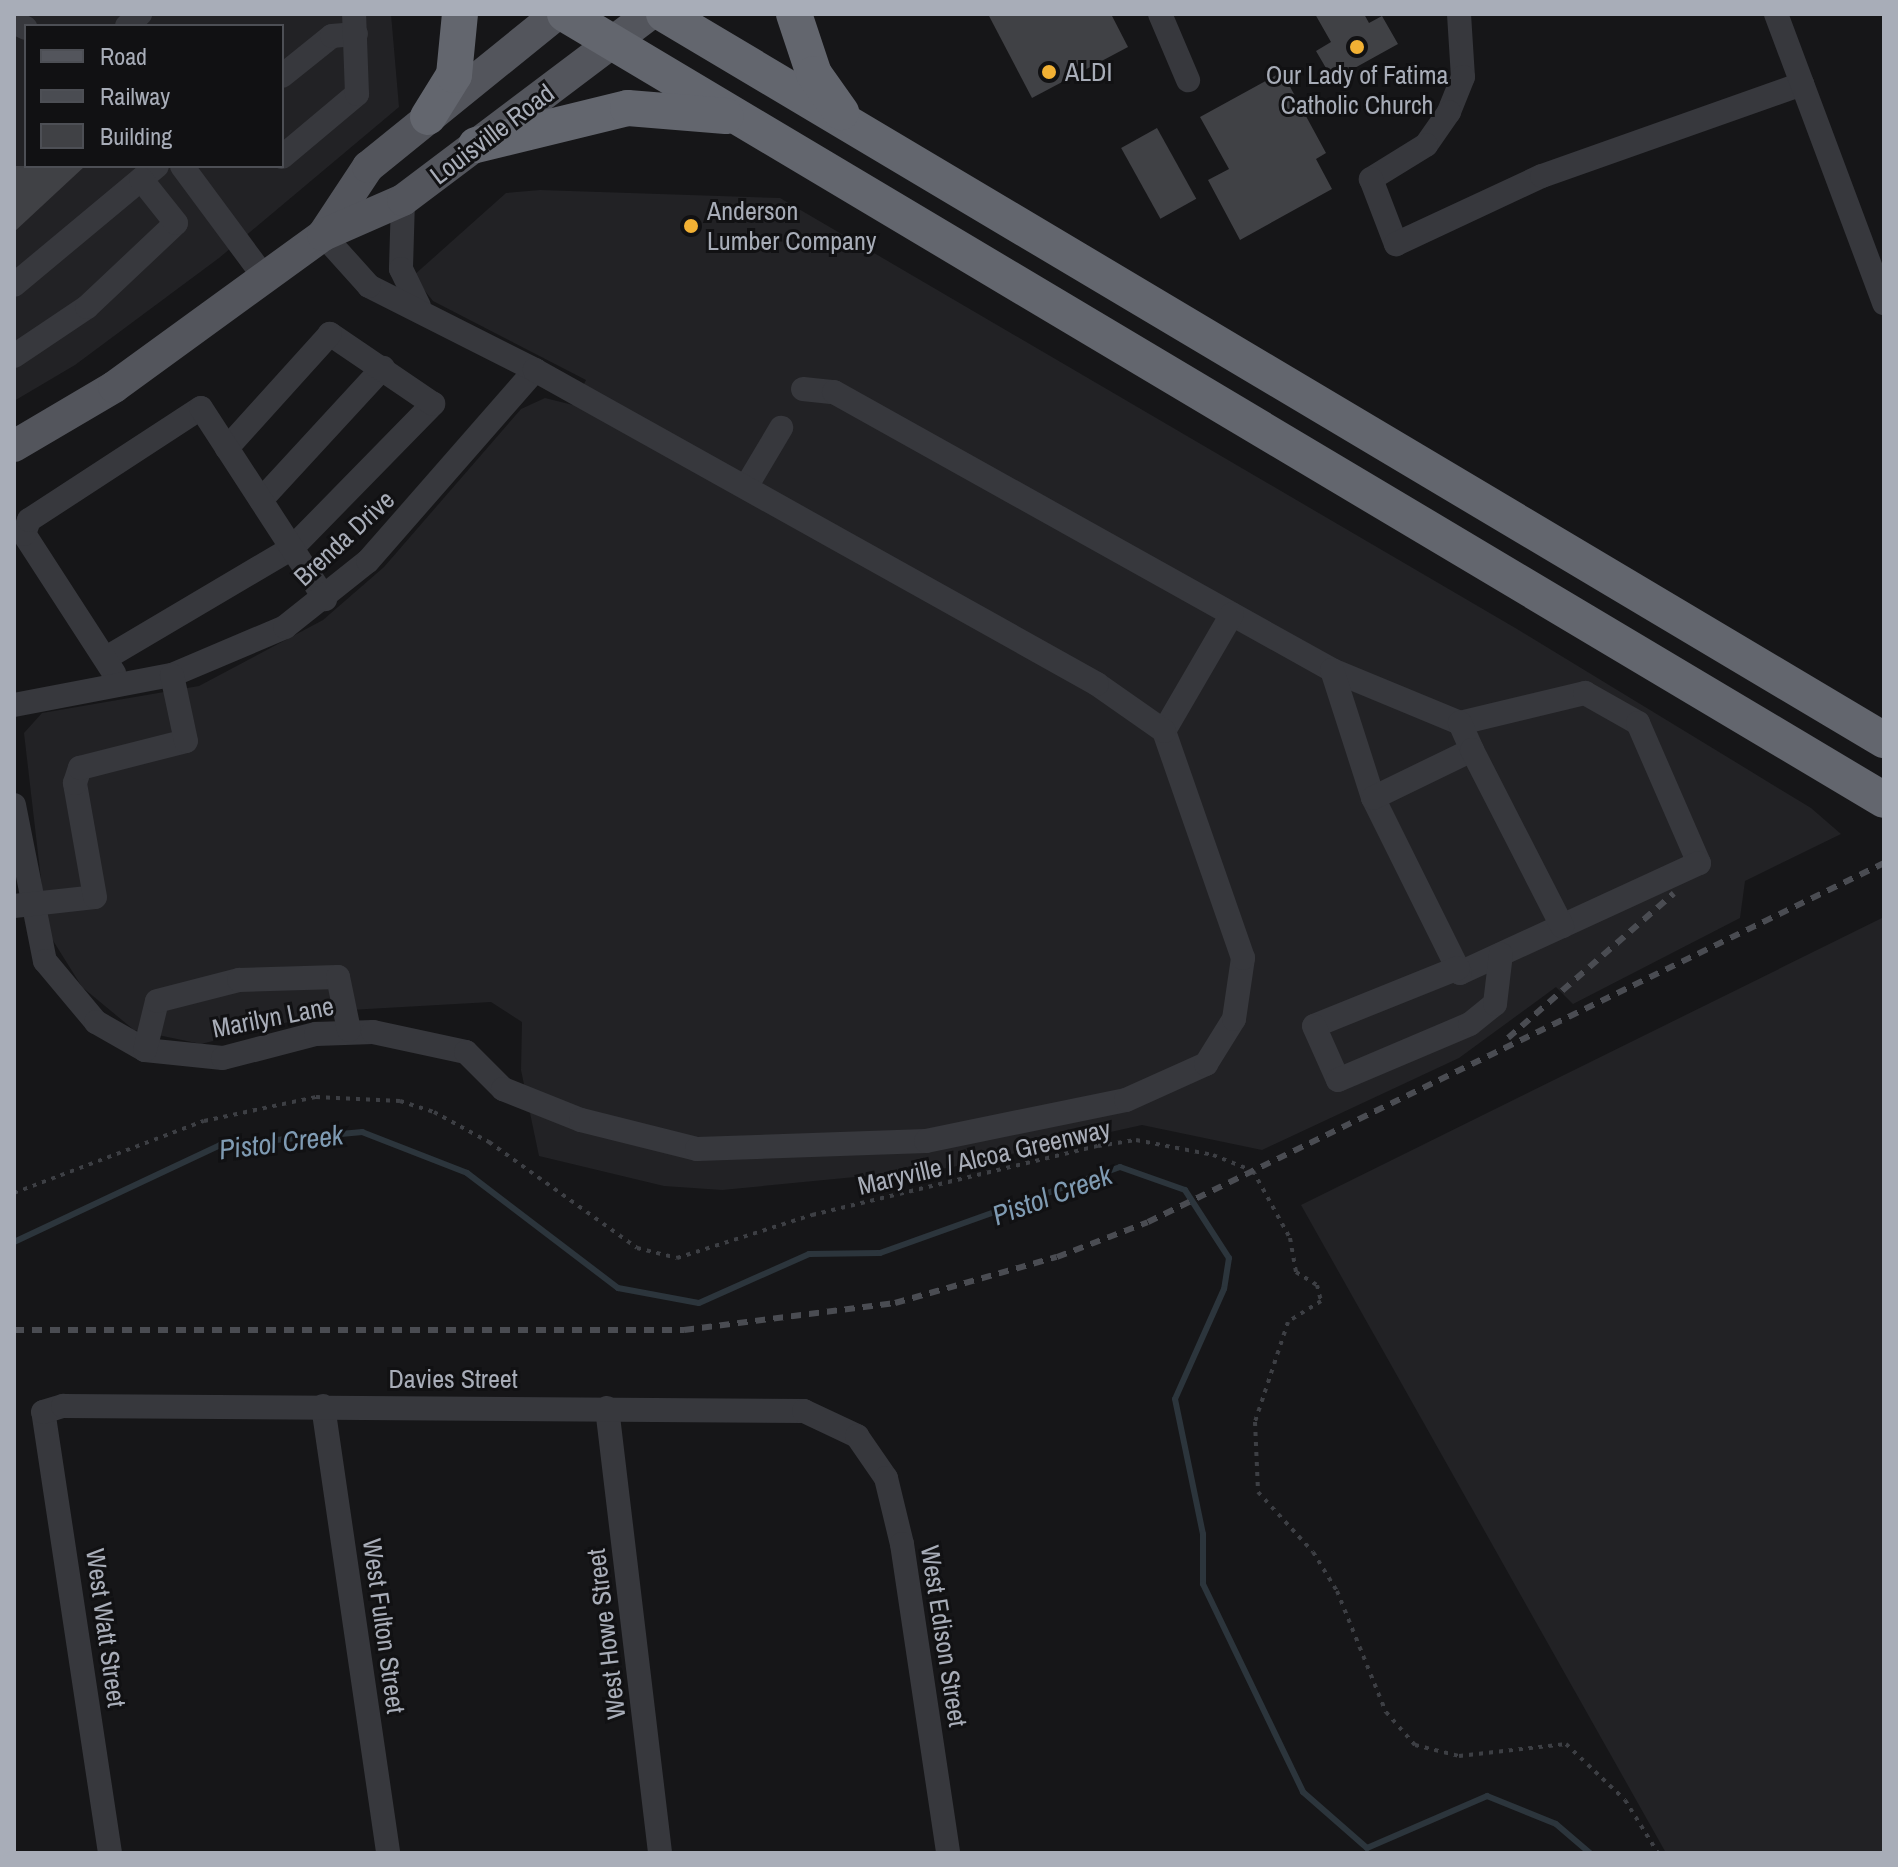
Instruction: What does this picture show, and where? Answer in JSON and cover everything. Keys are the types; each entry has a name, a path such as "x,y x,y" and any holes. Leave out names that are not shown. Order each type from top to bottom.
{"highway":[{"path":"428,117 454,75 460,14"},
{"path":"565,14 1884,800"},
{"path":"664,14 1884,740"},
{"path":"794,14 814,74 852,126"},
{"path":"476,145 628,108 733,116"}],"main road":[{"name":"Louisville Road","path":"323,235 368,167 557,14"},
{"name":"Louisville Road","path":"14,446 114,387 323,235 403,200 650,14"}],"street":[{"path":"1160,14 1188,80"},
{"path":"1459,14 1463,77 1449,112 1426,145 1371,179 1396,244 1542,176 1802,84"},
{"path":"1776,14 1884,303"},
{"path":"284,74 332,36 355,24 357,94 284,155"},
{"path":"183,168 264,277"},
{"path":"14,285 149,172 176,223 87,307 14,356"},
{"path":"403,200 401,269 419,306"},
{"path":"323,235 369,286 419,306 746,487 1097,684 1164,731 1232,614"},
{"path":"106,658 292,548 433,404 330,334 227,448"},
{"path":"261,500 383,368"},
{"name":"Brenda Drive","path":"14,705 122,689 172,675 261,640 325,599 409,518 535,370"},
{"path":"803,389 834,392 1332,670 1460,723 1585,693 1638,723 1699,863 1460,973 1373,798 1332,670"},
{"path":"122,689 106,658 24,534 29,520 201,408 325,599"},
{"path":"746,487 781,428"},
{"path":"21,906 95,897 75,783 80,768 186,741 172,675"},
{"path":"1460,723 1562,926"},
{"name":"Marilyn Lane","path":"15,816 21,906 55,980 96,1022 145,1050 223,1058 349,1030 466,1052 503,1089 581,1120 697,1149 926,1141 1126,1100 1206,1064 1234,1019 1243,958 1164,731"},
{"path":"1373,798 1472,750"},
{"path":"1458,968 1314,1026 1338,1080 1470,1024 1495,1004 1501,954"},
{"path":"145,1050 157,1001 239,980 338,977 349,1030"},
{"name":"Davies Street","path":"43,1412 323,1406 804,1411 857,1436"},
{"name":"West Fulton Street","path":"323,1406 388,1853"},
{"name":"West Howe Street","path":"607,1408 660,1853"},
{"name":"West Watt Street","path":"43,1412 110,1853"},
{"name":"West Edison Street","path":"857,1436 886,1478 902,1544 948,1853"}],"path":[{"name":"Maryville / Alcoa Greenway","path":"14,1193 204,1121 316,1097 388,1100 434,1112 489,1142 637,1248 677,1258 812,1215 1098,1146 1136,1140 1213,1155 1253,1171 1290,1238 1296,1272 1317,1285 1321,1301 1288,1322 1255,1422 1258,1492 1313,1552 1337,1591 1386,1712 1415,1745 1459,1756 1566,1744 1625,1800 1658,1853"}],"shaded area":[{"path":"14,14 391,14 399,107 219,258 75,365 14,401"},
{"path":"540,190 780,198 1517,629 1811,808 1841,834 1745,881 1740,918 1573,1004 1556,987 1459,1058 1262,1150 1142,1125 948,1168 722,1190 664,1186 539,1156 521,1070 522,1022 491,1002 332,1011 201,1044 134,1030 82,987 47,931 24,733 42,713 199,686 323,620 384,567 521,409 545,398 573,405 586,380 433,301 413,276 506,193"},
{"path":"1884,917 1884,1853 1666,1853 1301,1205"}],"building":[{"name":"ALDI","path":"988,14 1111,14 1128,47 1032,98"},
{"name":"Our Lady of Fatima Catholic Church","path":"1315,14 1364,14 1369,23 1382,16 1398,44 1333,80 1316,51 1331,42"},
{"path":"1282,72 1326,153 1316,159 1332,189 1240,240 1208,180 1229,169 1200,117"},
{"path":"1157,128 1196,199 1160,219 1121,148"},
{"path":"14,166 83,168 14,232"}],"waterway":[{"name":"Pistol Creek","path":"14,1242 220,1145 362,1132 467,1173 618,1288 699,1303 809,1254 880,1253 1120,1167 1185,1190 1229,1258 1224,1289 1175,1399 1203,1534 1203,1584 1303,1792 1367,1848 1487,1796 1556,1824 1590,1853"}],"railway":[{"path":"14,1330 684,1330 895,1303 1057,1257 1148,1222 1884,863"},
{"path":"1508,1038 1674,893"}],"place":[{"name":"Our Lady of Fatima Catholic Church","path":"1357,47"},
{"name":"ALDI","path":"1049,72"},
{"name":"Anderson Lumber Company","path":"691,226"}]}
